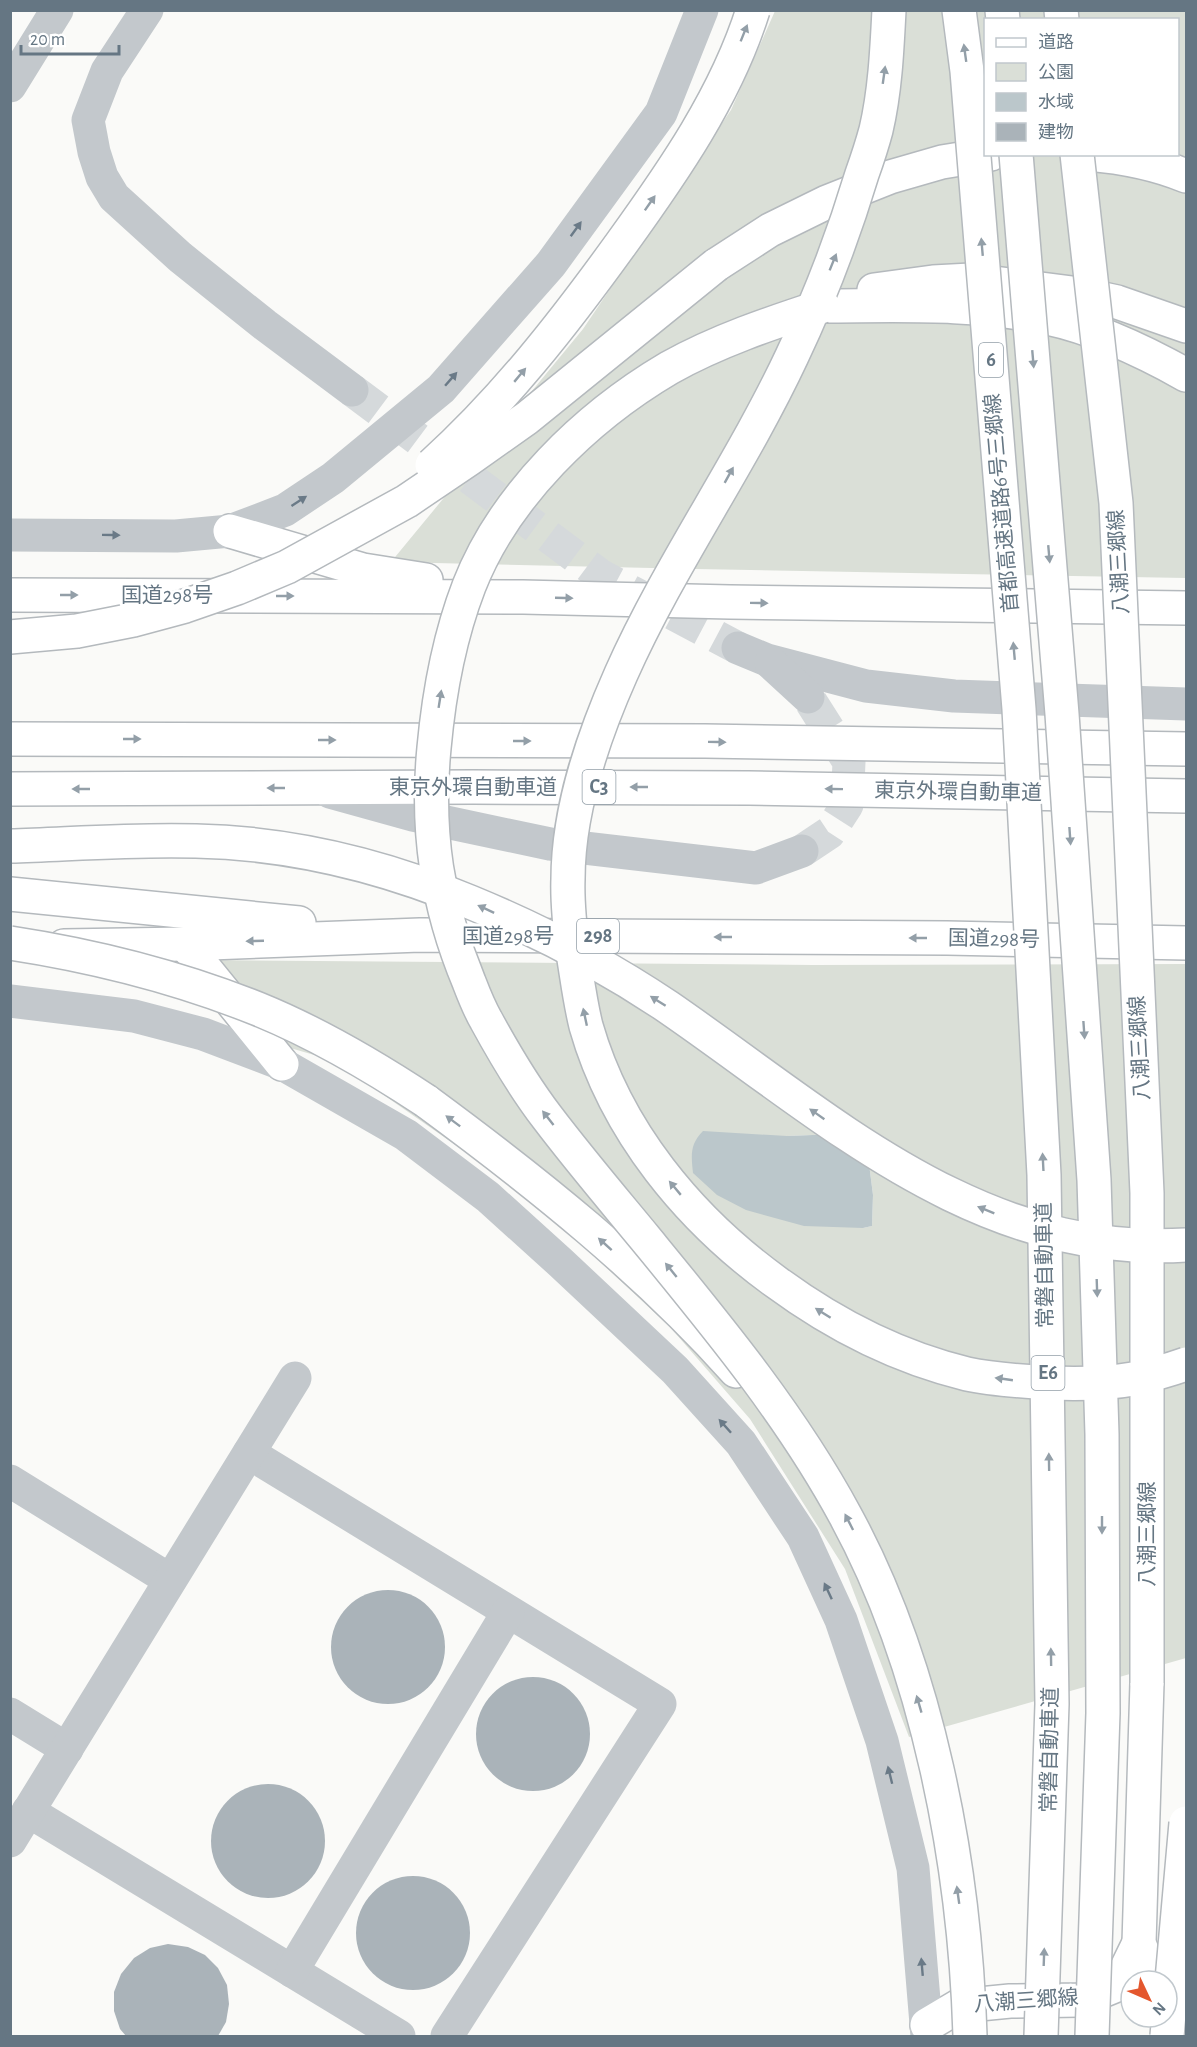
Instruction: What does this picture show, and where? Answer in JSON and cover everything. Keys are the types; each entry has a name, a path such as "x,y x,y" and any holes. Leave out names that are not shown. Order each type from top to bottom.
{"main road":[{"path":"336,540 417,479 486,414 521,374 597,278 669,175 703,121 724,80 753,10"},
{"path":"889,10 886,57 876,129 835,259 766,410 644,626 620,677 585,772 573,827 567,876 569,923 586,1025 601,1068 620,1107 643,1147 673,1186 706,1223 743,1258 828,1317 869,1340 916,1358 969,1374 1011,1380 1075,1384 1130,1380 1186,1364"},
{"name":"首都高速道路6号三郷線","path":"959,10 967,71 1019,709"},
{"path":"10,637 77,631 133,620 185,606 287,567 407,501 470,459 526,418 716,265 770,230 827,202 890,177 942,162 984,155"},
{"name":"首都高速道路6号三郷線","path":"1016,156 1062,714 1094,1180 1102,1434 1103,1713 1092,2037"},
{"name":"八潮三郷線","path":"1077,156 1117,515 1147,1193 1147,1683 1139,1943 1149,1969"},
{"path":"1107,156 1170,169 1186,176"},
{"path":"970,2037 964,1940 941,1792 911,1674 890,1615 848,1519 819,1468 729,1343 544,1113 509,1060 482,1012 461,962 445,914 434,855 432,766 437,716 444,670 454,632 475,573 490,542 546,466 584,431 626,398 670,368 714,346 767,324 882,288 933,282 971,280 1089,296 1117,302 1186,326"},
{"path":"823,306 963,307 1049,318 1129,346 1186,375"},
{"path":"230,531 363,570 523,597"},
{"name":"国道298号","path":"10,595 523,597 1186,608"},
{"name":"常磐自動車道","path":"1019,709 1044,1174 1049,1448 1052,1704 1041,2037"},
{"name":"C3","path":"10,739 705,741 1186,749"},
{"name":"東京外環自動車道","path":"10,789 749,788 1186,796"},
{"path":"10,846 198,841 256,845 321,855 364,865 415,881 503,917 619,977 665,1005 848,1136 890,1163 938,1188 983,1209 1028,1226 1078,1238 1130,1245 1186,1245"},
{"path":"10,894 420,935"},
{"name":"国道298号","path":"10,945 184,944 420,935 935,938 1186,943"},
{"path":"184,944 282,1064"},
{"path":"10,945 113,963 191,984 259,1010 375,1067 418,1095 529,1179 641,1275 734,1369 819,1468"},
{"path":"1167,2037 1186,1823"},
{"name":"八潮三郷線","path":"927,2031 959,2006 1010,2001 1080,2000 1119,1984 1139,1943"}],"street":[{"path":"10,86 57,10"},
{"path":"147,10 107,71 88,120 94,152 102,177 114,197 180,256 265,325 352,390"},
{"path":"10,534 176,536 230,531 285,510 333,478 441,389 551,264 661,113 702,10"},
{"path":"808,697 753,654 866,686 954,696 1186,704"},
{"path":"317,788 413,815 550,844 756,868 802,851"},
{"path":"10,1001 134,1016 203,1034 282,1064 406,1135 488,1197 675,1370 741,1443 803,1537 842,1620 882,1741 913,1868 927,2031"},
{"path":"10,1841 295,1378"},
{"path":"249,1453 660,1704 447,2037"},
{"path":"10,1481 170,1580"},
{"path":"292,1971 508,1612"},
{"path":"10,1714 67,1749"},
{"path":"28,1811 399,2037"}],"green space":[{"path":"775,11 1186,11 1186,578 391,562 583,329 731,110"},
{"path":"199,960 813,965 1186,964 1186,1658 909,1737 845,1569 750,1419 670,1327 533,1199 335,1061 266,1041","holes":["838,1134 868,1156 873,1195 872,1226 863,1228 787,1136"]}],"water":[{"path":"703,1131 787,1136 838,1134 868,1156 873,1195 872,1226 863,1228 804,1226 746,1210 717,1195 693,1173 692,1150"}],"building":[{"path":"388,1590 410,1594 429,1606 441,1625 445,1647 441,1669 429,1688 410,1700 388,1704 366,1700 347,1688 335,1669 331,1647 335,1625 347,1606 366,1594"},
{"path":"533,1677 555,1681 574,1693 586,1712 590,1734 586,1756 574,1775 555,1787 533,1791 511,1787 492,1775 480,1756 476,1734 480,1712 492,1693 511,1681"},
{"path":"268,1784 290,1788 309,1800 321,1819 325,1841 321,1863 309,1882 290,1894 268,1898 246,1894 227,1882 215,1863 211,1841 215,1819 227,1800 246,1788"},
{"path":"413,1876 435,1880 454,1892 466,1911 470,1933 466,1955 454,1974 435,1986 413,1990 391,1986 372,1974 360,1955 356,1933 360,1911 372,1892 391,1880"},
{"path":"168,1944 188,1947 205,1955 218,1968 227,1985 229,2004 226,2022 218,2036 126,2036 120,2029 114,2011 114,1992 121,1974 134,1958 150,1948"}],"tunnel":[{"path":"352,390 600,575 738,648"},
{"path":"802,851 829,833 847,805 849,762 808,697"}]}
